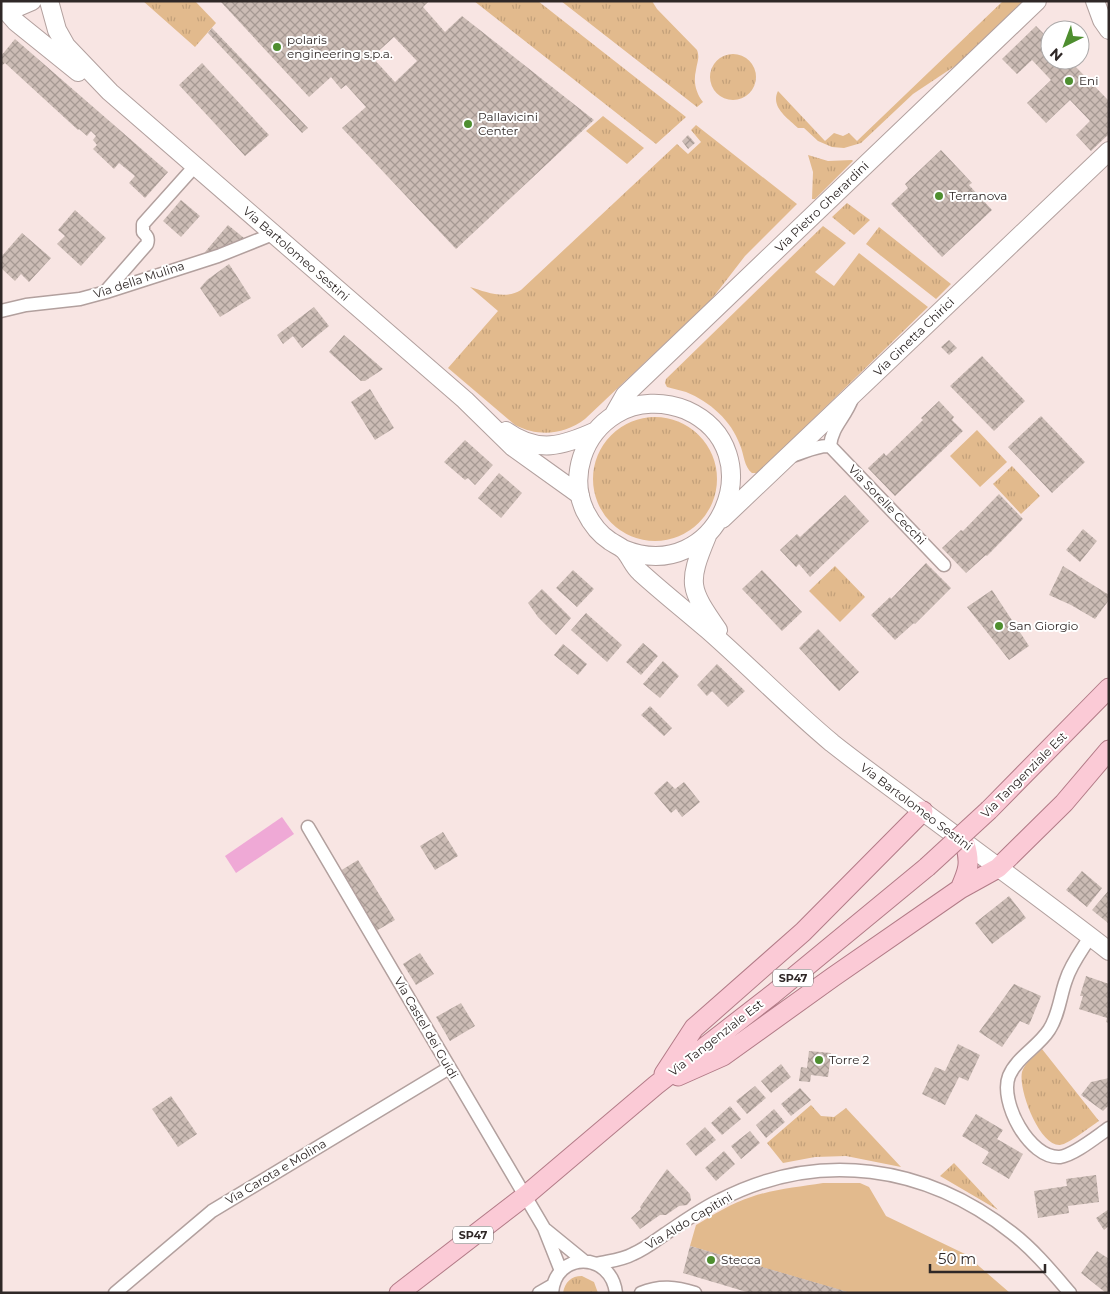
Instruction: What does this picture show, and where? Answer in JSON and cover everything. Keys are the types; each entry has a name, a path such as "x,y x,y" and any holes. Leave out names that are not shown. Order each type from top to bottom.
{"main road":[{"path":"1,5 18,7 32,1"},
{"path":"49,1 57,30 66,46 110,92"},
{"name":"Via Pietro Gherardini","path":"613,416 625,395 1037,1"},
{"path":"1095,1 1102,20 1109,30"},
{"path":"1,5 16,22 85,78 96,86 110,92"},
{"name":"Via Bartolomeo Sestini","path":"110,92 483,416"},
{"name":"Via Ginetta Chirici","path":"712,529 1109,151"},
{"path":"712,529 688,548 667,555 649,556 623,549 611,542 595,527 584,509 580,495 578,478 581,461 587,445 597,430 613,416 636,406 662,404 691,413 712,429 724,448 731,472 729,499 712,529 694,570 694,586 699,603 732,651"},
{"path":"483,416 515,438 539,445 549,446 564,443 597,430"},
{"path":"483,416 513,447 580,495"},
{"path":"623,549 639,571 732,651"},
{"name":"Via Bartolomeo Sestini","path":"732,651 814,728 1109,951"},
{"name":"Via Tangenziale Est","path":"399,1293 525,1196 656,1085 773,994 928,867 989,810 1109,688"},
{"path":"656,1085 723,1056 960,888 998,868 1064,803 1109,750"},
{"path":"656,1085 694,1028 803,932 923,811"},
{"path":"960,888 968,872 970,858 966,844"}],"street":[{"path":"106,292 147,244 148,240 143,232 143,224 195,166"},
{"name":"Via della Mulina","path":"1,311 26,304 80,299 106,292 218,256 273,234"},
{"path":"788,457 818,446 830,446 834,428 847,411 854,394"},
{"name":"Via Sorelle Cecchi","path":"830,446 944,565"},
{"name":"Via Castel dei Guidi","path":"308,827 544,1228 561,1271"},
{"path":"1090,937 1066,978 1056,1015 1049,1030 1014,1067 1008,1077 1007,1089 1013,1113 1025,1135 1036,1147 1050,1156 1066,1156 1109,1128"},
{"name":"Via Carota e Molina","path":"115,1293 212,1211 449,1068"},
{"name":"Via Aldo Capitini","path":"596,1264 639,1252 708,1206 763,1182 794,1174 854,1170 902,1176 929,1184 966,1202 994,1219 1030,1248 1070,1293"},
{"name":"Via Castel dei Guidi","path":"544,1228 584,1261"},
{"path":"538,1293 553,1289 561,1271 572,1264 584,1261 596,1264 611,1276 615,1284 616,1293"},
{"path":"641,1293 666,1287 695,1293"}],"green space":[{"path":"143,1 195,1 216,23 195,47"},
{"path":"474,1 538,1 686,117 656,144"},
{"path":"561,1 652,1 657,9 697,50 695,83 703,102 697,107"},
{"path":"1003,1 1023,1 958,64 913,94 861,143 844,148 832,147 818,141 804,128 798,128 778,107 776,97 778,91 825,141 834,133 843,136 849,133 857,141"},
{"path":"729,54 737,54 746,58 752,64 756,77 752,90 746,96 737,100 729,100 720,96 714,90 710,81 710,73 714,64 720,58"},
{"path":"603,116 644,148 627,164 586,131"},
{"path":"696,125 797,204 745,256 711,300 585,419 560,431 542,433 515,425 448,368 498,311 470,287 502,295 521,290 677,144 688,154 701,142 691,130"},
{"path":"808,155 828,161 853,161 815,199 812,199 813,172"},
{"path":"847,203 870,220 854,235 832,217"},
{"path":"823,226 846,243 815,272 834,286 859,253 928,307 761,470 757,473 752,473 746,464 736,436 719,413 695,396 667,387 666,379"},
{"path":"879,227 951,284 936,299 866,244"},
{"path":"655,417 679,422 690,427 699,435 707,444 712,455 717,479 712,503 707,514 699,523 690,531 679,536 655,541 631,536 620,531 611,523 603,514 598,503 593,479 598,455 603,444 611,435 620,427 631,422"},
{"path":"977,430 1007,462 980,487 950,456"},
{"path":"1012,466 1040,496 1021,514 993,484"},
{"path":"835,566 865,597 840,622 809,591"},
{"path":"1042,1049 1099,1121 1060,1145 1052,1143 1038,1127 1023,1091 1023,1069"},
{"path":"811,1105 821,1116 834,1117 846,1108 901,1167 846,1156 815,1157 783,1163 767,1143"},
{"path":"954,1163 998,1210 940,1176"},
{"path":"823,1183 860,1183 869,1187 886,1216 965,1254 1010,1293 850,1293 690,1246 696,1225 737,1202 787,1188"},
{"path":"582,1276 594,1282 598,1293 563,1293 569,1280"}],"shaded area":[{"path":"282,817 294,834 236,873 225,856"}],"building":[{"name":"Pallavicini Center","path":"220,1 429,1 423,7 445,32 462,16 594,120 456,249 342,128 366,107 346,85 341,89 331,77 309,97","holes":["394,37 417,61 395,82 372,57"]},
{"path":"1036,26 1040,30 1040,68 1032,60 1017,74 1002,59"},
{"path":"212,28 308,128 302,133 208,33"},
{"path":"15,39 168,172 145,198 129,183 135,176 119,163 114,169 93,149 97,145 93,140 96,136 91,131 87,136 78,130 5,63 1,66 1,56"},
{"path":"202,63 269,135 245,156 179,85"},
{"path":"1042,70 1079,70 1109,101 1109,134 1091,151 1076,135 1090,121 1070,100 1046,123 1027,103 1051,80"},
{"path":"688,135 695,143 688,149 682,141"},
{"name":"Terranova","path":"941,150 972,183 969,185 992,210 942,257 891,204 908,188 905,184"},
{"path":"181,200 200,216 181,237 163,221"},
{"path":"75,210 106,238 81,266 57,244 65,236 58,230"},
{"path":"228,225 244,238 242,242 208,255 205,252"},
{"path":"22,233 51,258 29,282 21,274 15,281 1,268 1,257"},
{"path":"229,264 251,298 220,317 200,288 207,280"},
{"path":"314,307 329,326 302,348 293,336 283,344 277,335"},
{"path":"344,335 383,369 365,381 361,381 329,352"},
{"path":"949,340 957,348 949,355 941,347"},
{"path":"982,356 1025,401 994,431 950,386"},
{"path":"370,389 394,428 375,440 351,402"},
{"path":"939,401 954,417 952,420 963,431 895,496 868,468 884,453 886,456 923,420 921,418"},
{"path":"1041,416 1085,462 1052,493 1008,447"},
{"path":"465,440 493,465 475,485 468,478 465,480 444,462"},
{"path":"499,473 522,493 501,518 478,498"},
{"path":"999,494 1023,519 987,556 966,573 942,548 961,530 963,531"},
{"path":"845,495 869,521 810,577 799,564 796,567 780,550 797,534 800,537"},
{"path":"1083,529 1097,541 1080,562 1066,550"},
{"path":"926,563 951,588 915,624 895,640 871,615 890,597 891,599"},
{"name":"San Giorgio","path":"1063,566 1109,595 1109,600 1095,619 1049,595"},
{"path":"573,570 594,589 577,607 556,588"},
{"path":"762,570 802,612 782,631 742,589"},
{"path":"542,589 571,618 556,635 538,617 528,603"},
{"name":"San Giorgio","path":"992,590 1029,646 1009,660 967,607"},
{"path":"586,613 622,645 607,662 571,630"},
{"path":"818,629 859,672 839,691 799,648"},
{"path":"643,643 658,656 641,675 626,662"},
{"path":"563,644 587,664 578,675 554,655"},
{"path":"663,661 679,676 660,698 643,684"},
{"path":"717,664 745,691 728,707 712,691 707,696 697,685"},
{"path":"650,706 672,728 664,736 641,715"},
{"path":"667,781 675,789 684,782 700,802 682,817 676,809 671,813 654,793"},
{"path":"443,832 458,856 435,870 420,846"},
{"path":"358,860 395,920 376,931 340,871"},
{"path":"1082,871 1102,888 1087,907 1066,890"},
{"path":"1109,890 1109,921 1108,923 1092,910"},
{"path":"1009,896 1026,918 992,944 975,923"},
{"path":"420,953 434,974 416,985 403,964"},
{"path":"1086,976 1109,984 1109,1023 1106,1022 1107,1018 1079,1009 1083,996 1080,996"},
{"path":"1014,984 1041,996 1029,1025 1020,1021 1002,1047 979,1032"},
{"path":"461,1003 475,1026 450,1041 436,1017"},
{"path":"958,1044 980,1055 968,1081 959,1077 945,1105 922,1094 935,1067 945,1071"},
{"name":"Torre 2","path":"809,1051 831,1053 828,1077 811,1075 810,1082 799,1081 801,1067 807,1068"},
{"path":"781,1064 791,1077 771,1093 761,1081"},
{"path":"1109,1078 1109,1105 1103,1111 1081,1095 1091,1082"},
{"path":"755,1086 766,1098 747,1114 736,1101"},
{"path":"800,1088 811,1100 791,1116 781,1104"},
{"path":"171,1096 197,1134 178,1147 152,1109"},
{"path":"730,1106 741,1119 722,1135 711,1123"},
{"path":"774,1109 785,1122 766,1138 756,1125"},
{"path":"976,1114 1003,1130 997,1139 1023,1154 1009,1179 982,1163 989,1152 962,1136"},
{"path":"705,1127 716,1140 696,1156 686,1144"},
{"path":"750,1131 760,1143 741,1159 731,1146"},
{"path":"724,1151 735,1164 716,1181 705,1168"},
{"path":"667,1169 690,1194 691,1200 687,1205 679,1206 666,1215 660,1215 640,1229 631,1218 641,1209 640,1207"},
{"path":"1096,1175 1099,1202 1068,1206 1069,1213 1038,1218 1034,1191 1067,1186 1066,1179"},
{"path":"1109,1209 1109,1226 1104,1230 1096,1218"},
{"name":"Stecca","path":"690,1246 848,1293 750,1293 683,1273"},
{"path":"1097,1251 1109,1259 1109,1293 1106,1293 1081,1273"}],"place":[{"name":"polaris engineering s.p.a.","path":"277,47"},
{"name":"Eni","path":"1069,81"},
{"name":"Pallavicini Center","path":"468,124"},
{"name":"Terranova","path":"939,196"},
{"name":"San Giorgio","path":"999,626"},
{"name":"Torre 2","path":"819,1060"},
{"name":"Stecca","path":"711,1260"}]}
